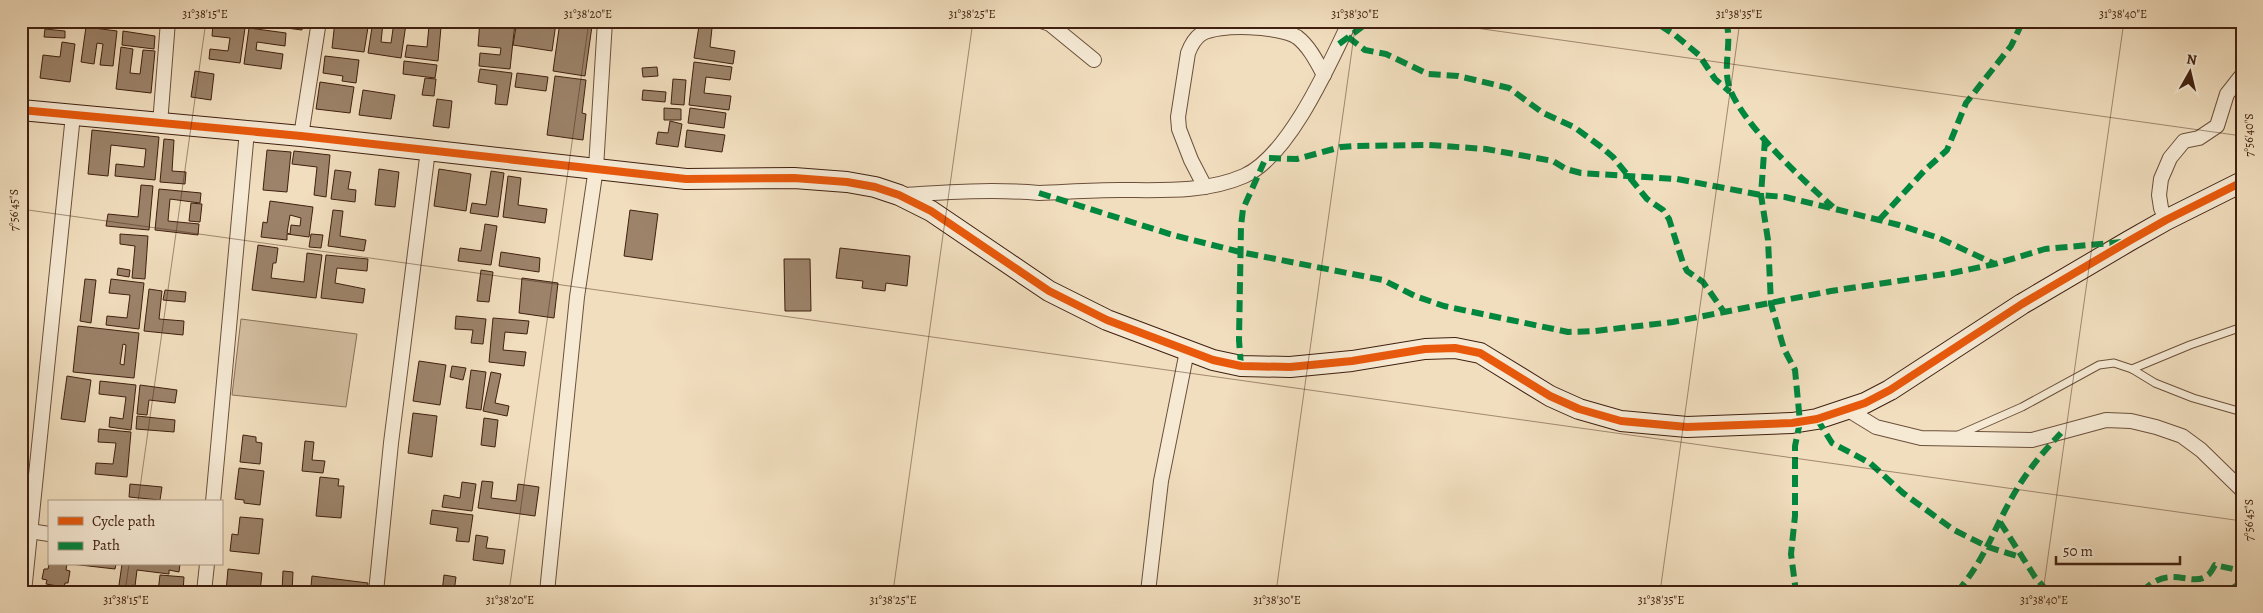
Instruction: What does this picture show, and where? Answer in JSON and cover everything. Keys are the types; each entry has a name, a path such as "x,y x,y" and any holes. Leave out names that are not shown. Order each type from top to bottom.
{"street":[{"path":"160,124 168,21"},
{"path":"301,136 320,21"},
{"path":"547,592 577,297 596,168 605,21"},
{"path":"1040,21 1050,24 1094,60"},
{"path":"900,195 950,192 1014,191 1039,193 1205,187 1245,176 1269,158 1287,135 1324,75 1350,21"},
{"path":"1205,187 1191,160 1179,129 1178,117 1188,53 1192,43 1201,34 1215,28 1266,29 1283,32 1296,37 1304,45 1315,58 1324,75"},
{"path":"2166,220 2161,208 2159,195 2161,179 2170,158 2184,141 2204,135 2217,126 2227,94 2242,75"},
{"path":"21,110 301,136 686,179 794,178 848,182 875,187 900,195 931,211 1049,291 1107,320 1213,360 1240,366 1281,368 1352,361 1425,349 1456,348 1480,353 1550,396 1579,409 1621,421 1687,427 1792,423 1817,419 1865,402 1890,390 2022,304 2166,220 2242,182"},
{"path":"24,592 30,531 28,492 73,115"},
{"path":"213,500 247,131"},
{"path":"376,592 391,443 428,150"},
{"path":"1148,592 1161,481 1187,351"},
{"path":"1845,408 1876,427 1921,438 2032,440 2106,420 2131,421 2182,436 2201,450 2242,490"},
{"path":"30,531 48,534"},
{"path":"204,592 207,566"}],"lane":[{"path":"2132,369 2190,345 2242,327"},
{"path":"1949,439 2022,407 2099,365 2114,363 2132,369 2155,383 2193,398 2242,412"}],"shaded area":[{"path":"241,319 357,334 346,407 232,395"}],"building":[{"path":"86,21 117,21 116,27"},
{"path":"249,21 277,21 277,26 249,23"},
{"path":"279,21 303,21 302,30 278,27"},
{"path":"335,21 369,21 364,52 332,48"},
{"path":"373,21 383,23 381,42 391,43 394,22 406,24 401,58 368,53"},
{"path":"480,21 515,23 510,69 479,66 480,53 500,55 501,48 478,46"},
{"path":"517,21 556,23 552,51 513,45"},
{"path":"560,22 592,26 585,76 553,71"},
{"path":"213,24 245,28 240,63 209,59 210,49 228,51 230,38 212,36"},
{"path":"429,26 441,27 438,61 405,57 407,45 427,47"},
{"path":"699,26 712,28 710,47 735,51 733,64 694,58"},
{"path":"86,27 117,31 113,66 100,65 103,44 97,43 94,64 81,62"},
{"path":"249,28 286,33 285,46 257,42 256,50 283,54 281,69 244,64"},
{"path":"45,29 65,31 65,38 44,37"},
{"path":"123,31 155,36 154,49 122,45"},
{"path":"62,42 75,44 70,82 40,78 43,55 60,57"},
{"path":"121,47 133,49 130,73 140,74 143,50 155,51 151,93 116,89"},
{"path":"325,56 359,60 356,83 342,81 343,76 323,73"},
{"path":"404,61 437,65 435,78 403,74"},
{"path":"694,62 732,67 730,80 706,77 704,93 731,96 729,110 689,105"},
{"path":"657,67 658,76 643,77 642,68"},
{"path":"480,69 512,73 507,105 495,104 497,85 478,82"},
{"path":"195,71 214,74 211,100 191,97"},
{"path":"517,73 548,77 546,91 515,87"},
{"path":"555,76 586,80 582,113 586,114 583,140 547,135"},
{"path":"425,78 436,79 434,96 422,95"},
{"path":"673,79 686,80 684,105 671,104"},
{"path":"320,82 354,87 350,113 316,109"},
{"path":"363,90 395,95 391,119 359,115"},
{"path":"643,90 666,92 665,102 642,100"},
{"path":"437,99 452,101 449,128 433,126"},
{"path":"664,108 681,109 681,120 664,120"},
{"path":"690,108 726,113 724,128 688,123"},
{"path":"670,121 682,124 678,147 656,144 658,132 668,133"},
{"path":"92,130 159,137 155,180 115,176 116,164 144,167 146,149 111,145 108,176 88,174"},
{"path":"687,130 725,135 722,152 685,147"},
{"path":"164,139 174,140 172,171 186,172 185,184 160,182"},
{"path":"267,150 291,152 287,192 263,190"},
{"path":"294,151 330,155 326,197 314,195 317,167 292,164"},
{"path":"379,169 399,172 395,207 375,205"},
{"path":"439,169 471,174 466,211 434,206"},
{"path":"335,170 351,172 348,189 356,190 355,202 331,199"},
{"path":"491,171 504,173 498,217 470,213 472,203 486,205"},
{"path":"21,173 28,174 26,186 21,186"},
{"path":"508,176 521,178 518,205 547,209 545,223 503,217"},
{"path":"141,185 153,186 149,230 106,226 108,214 138,217"},
{"path":"159,189 201,193 200,203 170,199 168,221 199,224 198,235 155,230"},
{"path":"270,201 313,207 309,237 287,234 287,240 261,237 263,222 267,223","holes":["290,215 301,218 300,226 291,225 290,234 287,233"]},
{"path":"191,203 202,204 200,222 189,221"},
{"path":"333,210 343,211 340,236 366,240 364,251 328,246"},
{"path":"630,210 658,214 652,260 624,256"},
{"path":"485,224 497,226 491,265 458,261 460,248 481,251"},
{"path":"120,234 148,236 145,279 132,278 135,246 120,244"},
{"path":"311,234 323,235 321,248 309,247"},
{"path":"258,245 278,248 271,278 304,282 307,253 322,255 316,298 252,290"},
{"path":"840,248 910,256 907,286 886,283 885,291 862,288 863,281 836,278"},
{"path":"501,252 540,258 539,272 499,266"},
{"path":"326,255 368,259 367,271 337,268 335,283 365,289 363,303 321,298"},
{"path":"784,259 810,259 811,311 785,311"},
{"path":"118,268 130,270 129,277 117,275"},
{"path":"481,270 493,272 489,302 477,301"},
{"path":"522,278 558,283 554,318 519,313"},
{"path":"21,279 28,280 25,311 21,311"},
{"path":"85,279 96,280 91,323 80,321"},
{"path":"111,279 144,283 139,329 106,325 107,316 127,318 130,295 109,293"},
{"path":"149,289 162,291 159,319 184,321 183,335 144,331"},
{"path":"165,290 186,292 185,302 163,300"},
{"path":"456,316 486,319 483,344 471,343 473,330 455,329"},
{"path":"493,318 529,321 527,334 505,332 503,350 526,352 524,366 489,362"},
{"path":"78,326 139,333 134,378 73,372","holes":["123,344 126,345 124,365 120,364"]},
{"path":"419,361 446,365 440,405 413,401"},
{"path":"452,366 466,368 463,380 450,377"},
{"path":"471,370 486,372 481,410 466,408"},
{"path":"491,372 501,374 495,403 509,406 507,416 483,411"},
{"path":"67,376 91,380 85,422 61,419"},
{"path":"100,381 136,385 131,430 109,427 110,417 123,419 126,397 99,394"},
{"path":"140,385 177,390 175,403 149,400 147,415 137,414"},
{"path":"413,413 437,416 432,457 408,453"},
{"path":"137,416 175,420 174,432 136,429"},
{"path":"484,418 498,420 495,447 481,445"},
{"path":"99,429 131,432 127,477 95,474 96,463 113,464 116,443 98,442"},
{"path":"243,435 256,437 256,442 262,443 260,464 240,462"},
{"path":"305,441 314,442 312,460 325,461 323,473 302,471"},
{"path":"239,468 264,471 260,505 244,503 244,500 235,499"},
{"path":"320,477 339,479 338,486 344,486 341,518 316,516"},
{"path":"482,481 493,482 491,498 516,501 518,484 539,487 535,516 478,508"},
{"path":"462,482 476,484 472,511 442,507 444,495 460,498"},
{"path":"130,484 162,487 160,500 129,497"},
{"path":"432,510 473,515 469,542 456,541 458,528 430,524"},
{"path":"240,517 263,519 259,554 230,551 232,534 238,535"},
{"path":"476,535 488,537 486,548 505,550 503,564 473,560"},
{"path":"49,566 67,566 66,570 70,571 68,583 65,583 64,587 46,584 47,580 42,579 44,569 48,569"},
{"path":"89,566 116,566 115,569"},
{"path":"122,566 180,566 179,572 169,570 169,574 137,570 135,586 132,585 131,590 142,592 118,592"},
{"path":"228,569 262,573 260,592 226,592"},
{"path":"283,571 293,572 292,592 282,592"},
{"path":"160,575 184,577 183,592 158,592"},
{"path":"444,575 456,577 454,592 442,592"},
{"path":"312,576 368,583 367,592 341,592 342,590 311,586"}],"marked path":[{"path":"1339,44 1370,21"},
{"path":"1643,21 1661,26 1675,35 1699,55 1715,79 1730,92"},
{"path":"1726,21 1728,28 1727,74 1733,97 1743,113 1773,149 1833,207"},
{"path":"1879,220 1924,171 1947,150 1966,103 2011,46 2023,21"},
{"path":"1348,37 1365,50 1386,54 1428,74 1458,76 1509,88 1543,113 1574,127 1600,146 1613,157 1647,199 1663,210 1669,219 1687,271 1703,282 1724,312"},
{"path":"1765,139 1761,195 1768,240 1771,304 1784,349 1795,370 1800,422 1795,446 1795,516 1791,554 1796,592"},
{"path":"1269,158 1297,159 1341,147 1357,146 1429,145 1486,149 1553,161 1566,169 1581,173 1677,179 1761,195 1785,197 1899,225 1939,238 1995,264"},
{"path":"1241,366 1239,340 1241,226 1243,209 1264,162"},
{"path":"1039,193 1173,235 1240,252 1383,280 1415,296 1444,306 1568,332 1595,331 1673,322 1831,291 1952,273 1995,264 2045,249 2122,242"},
{"path":"1817,419 1832,443 1870,463 1903,493 1954,530 1988,547 2023,558"},
{"path":"1957,592 1974,570 2021,482 2061,433"},
{"path":"2000,522 2035,577 2048,592"},
{"path":"2142,592 2152,583 2161,579 2171,577 2202,579 2209,574 2215,565 2242,571"},
{"path":"2227,592 2242,582"}],"cycle path":[{"path":"21,110 301,136 686,179 794,178 847,182 875,187 899,195 931,211 1049,291 1107,320 1213,360 1241,366 1290,367 1352,361 1425,349 1455,348 1480,353 1550,396 1579,409 1621,421 1687,427 1792,423 1817,419 1865,403 1890,390 2022,304 2129,241 2242,182"}]}
